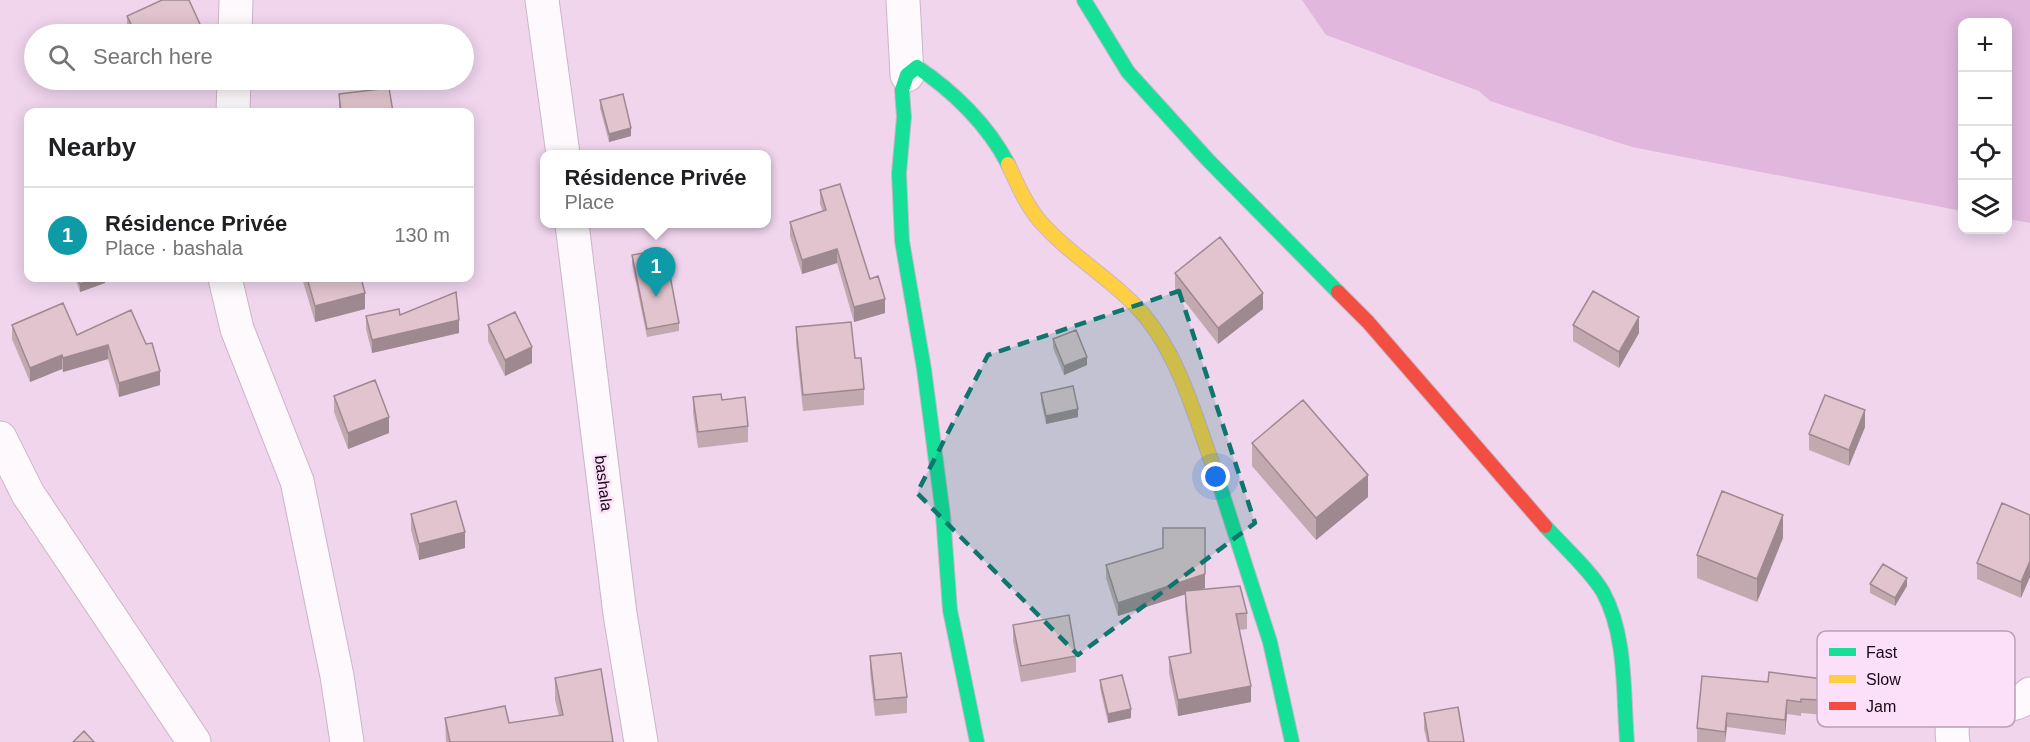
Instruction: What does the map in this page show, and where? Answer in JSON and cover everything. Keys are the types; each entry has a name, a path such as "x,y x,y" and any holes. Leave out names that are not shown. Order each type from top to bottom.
{"street":[{"path":"235,24 236,0"},
{"path":"542,0 562,150"},
{"path":"903,0 907,75 902,90 904,117 899,173 902,241 924,369 941,505 950,610 977,742"},
{"path":"1084,0 1128,72 1207,159 1368,322 1602,591 1612,609 1616,629 1627,742"},
{"path":"907,75 917,67 933,76 996,142 1028,205 1042,223 1110,280 1157,328 1169,351 1235,520 1268,634 1292,742"},
{"path":"233,108 234,90"},
{"name":"bashala","path":"572,228 620,614 641,742"},
{"path":"226,282 237,329 297,481 337,676 347,742"},
{"path":"0,438 14,496 194,742"},
{"path":"2015,704 2030,694"},
{"path":"1951,727 1953,742"}],"highlighted area":[{"path":"1179,291 1255,523 1078,655 917,493 988,355"}],"shaded area":[{"path":"1302,0 2030,0 2030,223 2012,220 2012,18 1958,18 1958,210 1632,147 1490,101 1479,91 1326,35"}],"building":[{"path":"162,0 189,0 200,24 131,24 127,16"},
{"path":"389,90 392,108 341,108 339,94"},
{"path":"623,94 631,128 609,134 600,100"},
{"path":"840,184 870,279 878,276 885,299 854,307 837,249 802,260 790,222 826,210 820,190"},
{"path":"1220,237 1263,293 1218,328 1175,273"},
{"path":"665,249 679,323 647,329 632,255"},
{"path":"308,282 362,282 365,293 315,306"},
{"path":"1593,291 1639,317 1619,352 1573,325"},
{"path":"456,292 459,320 372,340 366,316 399,309 400,315"},
{"path":"63,303 77,335 131,310 146,344 152,343 160,371 119,383 108,345 63,358 62,355 30,368 12,325"},
{"path":"515,312 532,347 505,360 488,325"},
{"path":"851,322 855,358 861,358 864,389 803,395 796,327"},
{"path":"1076,330 1087,357 1064,366 1053,339"},
{"path":"375,380 389,417 348,433 334,396"},
{"path":"1073,386 1078,409 1046,416 1041,393"},
{"path":"721,394 722,400 745,397 748,426 698,432 693,397"},
{"path":"1825,395 1865,410 1849,450 1809,434"},
{"path":"1303,400 1368,475 1316,518 1252,443"},
{"path":"1722,491 1783,515 1757,579 1697,555"},
{"path":"456,501 465,532 419,544 411,514"},
{"path":"2002,503 2030,515 2030,561 2021,582 1977,563"},
{"path":"1163,528 1205,528 1205,574 1118,603 1106,565 1163,548"},
{"path":"1883,564 1907,578 1895,598 1870,584"},
{"path":"1240,586 1247,613 1236,614 1251,686 1178,700 1169,657 1191,653 1185,591"},
{"path":"1069,615 1076,656 1021,666 1013,625"},
{"path":"901,653 907,697 875,700 870,656"},
{"path":"601,669 613,742 450,742 445,718 505,706 509,723 563,715 555,678"},
{"path":"1769,672 1817,678 1817,700 1801,699 1801,702 1787,700 1785,720 1727,713 1725,732 1697,728 1702,676 1768,682"},
{"path":"1122,675 1131,709 1108,714 1100,680"},
{"path":"1458,707 1464,742 1429,742 1424,713"},
{"path":"84,731 94,742 73,742"}],"traffic: fast":[{"path":"1084,0 1128,72 1207,159 1338,292"},
{"path":"977,742 950,610 943,515 924,369 902,241 899,173 904,117 902,90 907,75 917,67 944,87 980,122 1008,164"},
{"path":"1217,477 1270,642 1292,742"},
{"path":"1545,526 1591,575 1611,609 1620,646 1627,742"}],"traffic: slow":[{"path":"1008,164 1025,200 1039,220 1064,245 1132,302 1157,332 1187,392 1217,477"}],"traffic: jam":[{"path":"1338,292 1368,322 1545,526"}],"place":[{"name":"Résidence Privée","path":"656,297"}]}
